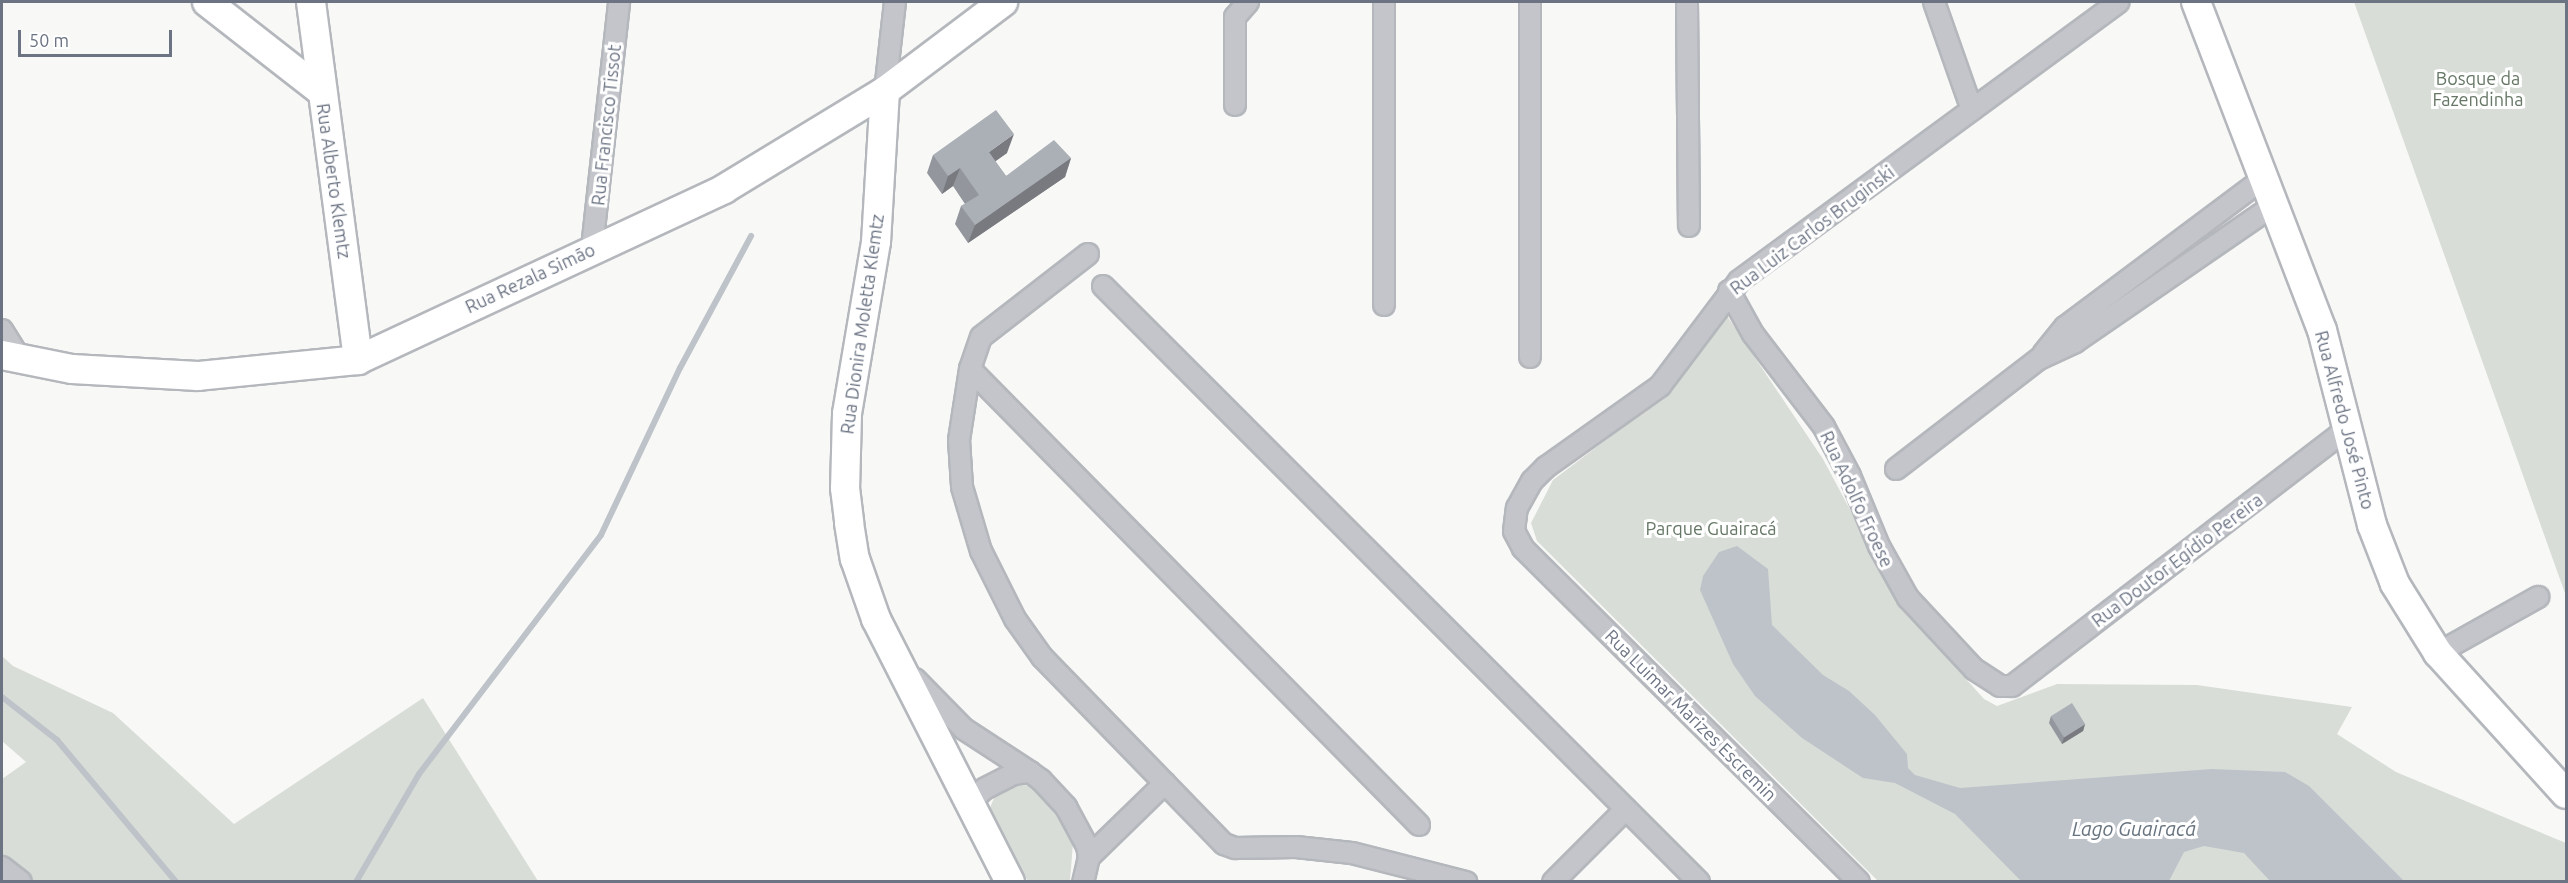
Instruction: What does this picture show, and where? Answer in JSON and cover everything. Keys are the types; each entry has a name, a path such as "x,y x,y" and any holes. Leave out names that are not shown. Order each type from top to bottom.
{"main road":[{"path":"207,2 322,92"},
{"name":"Rua Alberto Klemtz","path":"310,2 357,360"},
{"name":"Rua Rezala Simão","path":"11,357 72,369 198,376 357,360 724,189 885,91 1003,2"},
{"name":"Rua Alfredo José Pinto","path":"2196,2 2322,330 2372,525 2395,584 2438,653 2566,794"},
{"name":"Rua Dionira Moletta Klemtz","path":"885,91 876,242 847,414 845,488 855,559 893,655 971,802 1010,882"}],"street":[{"name":"Rua Francisco Tissot","path":"592,249 619,2"},
{"path":"885,91 895,2"},
{"path":"1235,105 1236,17 1248,2"},
{"path":"1384,2 1384,305"},
{"path":"1530,2 1530,357"},
{"path":"1687,2 1689,226"},
{"path":"1934,2 1972,110"},
{"name":"Rua Luiz Carlos Bruginski","path":"1523,548 1514,531 1514,521 1520,501 1532,481 1563,453 1660,386 1729,291 2119,2"},
{"path":"2039,359 2065,327 2263,179"},
{"path":"1896,469 2039,359 2075,342 2273,206"},
{"path":"1088,254 981,337 970,369 958,440 962,487 970,521 996,583 1042,657 1230,847 1296,847 1352,853 1466,882"},
{"path":"1103,286 1699,882"},
{"name":"Rua Adolfo Froese","path":"1729,291 1753,334 1824,427 1850,476 1879,546 1908,598 1974,669 1990,681 2007,687"},
{"path":"2,330 11,357"},
{"path":"970,369 1419,825"},
{"name":"Rua Doutor Egídio Pereira","path":"2007,687 2346,430"},
{"name":"Rua Luimar Marizes Escremin","path":"1523,548 1859,882"},
{"path":"2438,653 2538,597"},
{"path":"893,655 964,729 1030,772 1054,791 1066,807 1089,857"},
{"path":"971,802 997,780 1030,772"},
{"path":"1083,882 1089,857 1165,783"},
{"path":"1553,882 1626,809"},
{"path":"2,867 21,882"}],"green space":[{"name":"Bosque da Fazendinha","path":"2354,2 2566,2 2566,596"},
{"name":"Parque Guairacá","path":"1727,316 1823,459 1894,592 1916,623 1984,699 1997,706 2057,684 2197,685 2352,707 2337,734 2396,772 2566,843 2566,881 1878,881 1537,541 1531,523 1553,480 1672,390"},
{"path":"2,656 13,666 113,713 234,824 423,698 538,881 12,881 2,873 2,779 26,762 2,741"},
{"path":"1016,782 1039,790 1060,813 1073,843 1070,881 1028,881 1024,876 989,810 997,791"}],"water":[{"name":"Lago Guairacá","path":"1737,546 1768,569 1772,625 1823,675 1849,691 1875,715 1907,754 1908,768 1915,775 1960,788 2212,769 2285,772 2309,786 2404,881 2270,881 2244,853 2204,846 2184,852 2169,881 2021,881 1955,814 1895,783 1863,778 1802,738 1755,696 1733,664 1700,590 1703,576 1719,552"}],"building":[{"path":"996,110 1014,134 989,152 1006,176 1054,140 1071,158 975,225 961,206 979,195 960,168 948,176 933,155"},
{"path":"2072,703 2085,724 2064,737 2051,716"}],"waterway":[{"path":"356,882 419,774 601,535 680,368 751,236"},
{"path":"2,697 57,740 176,882"}]}
